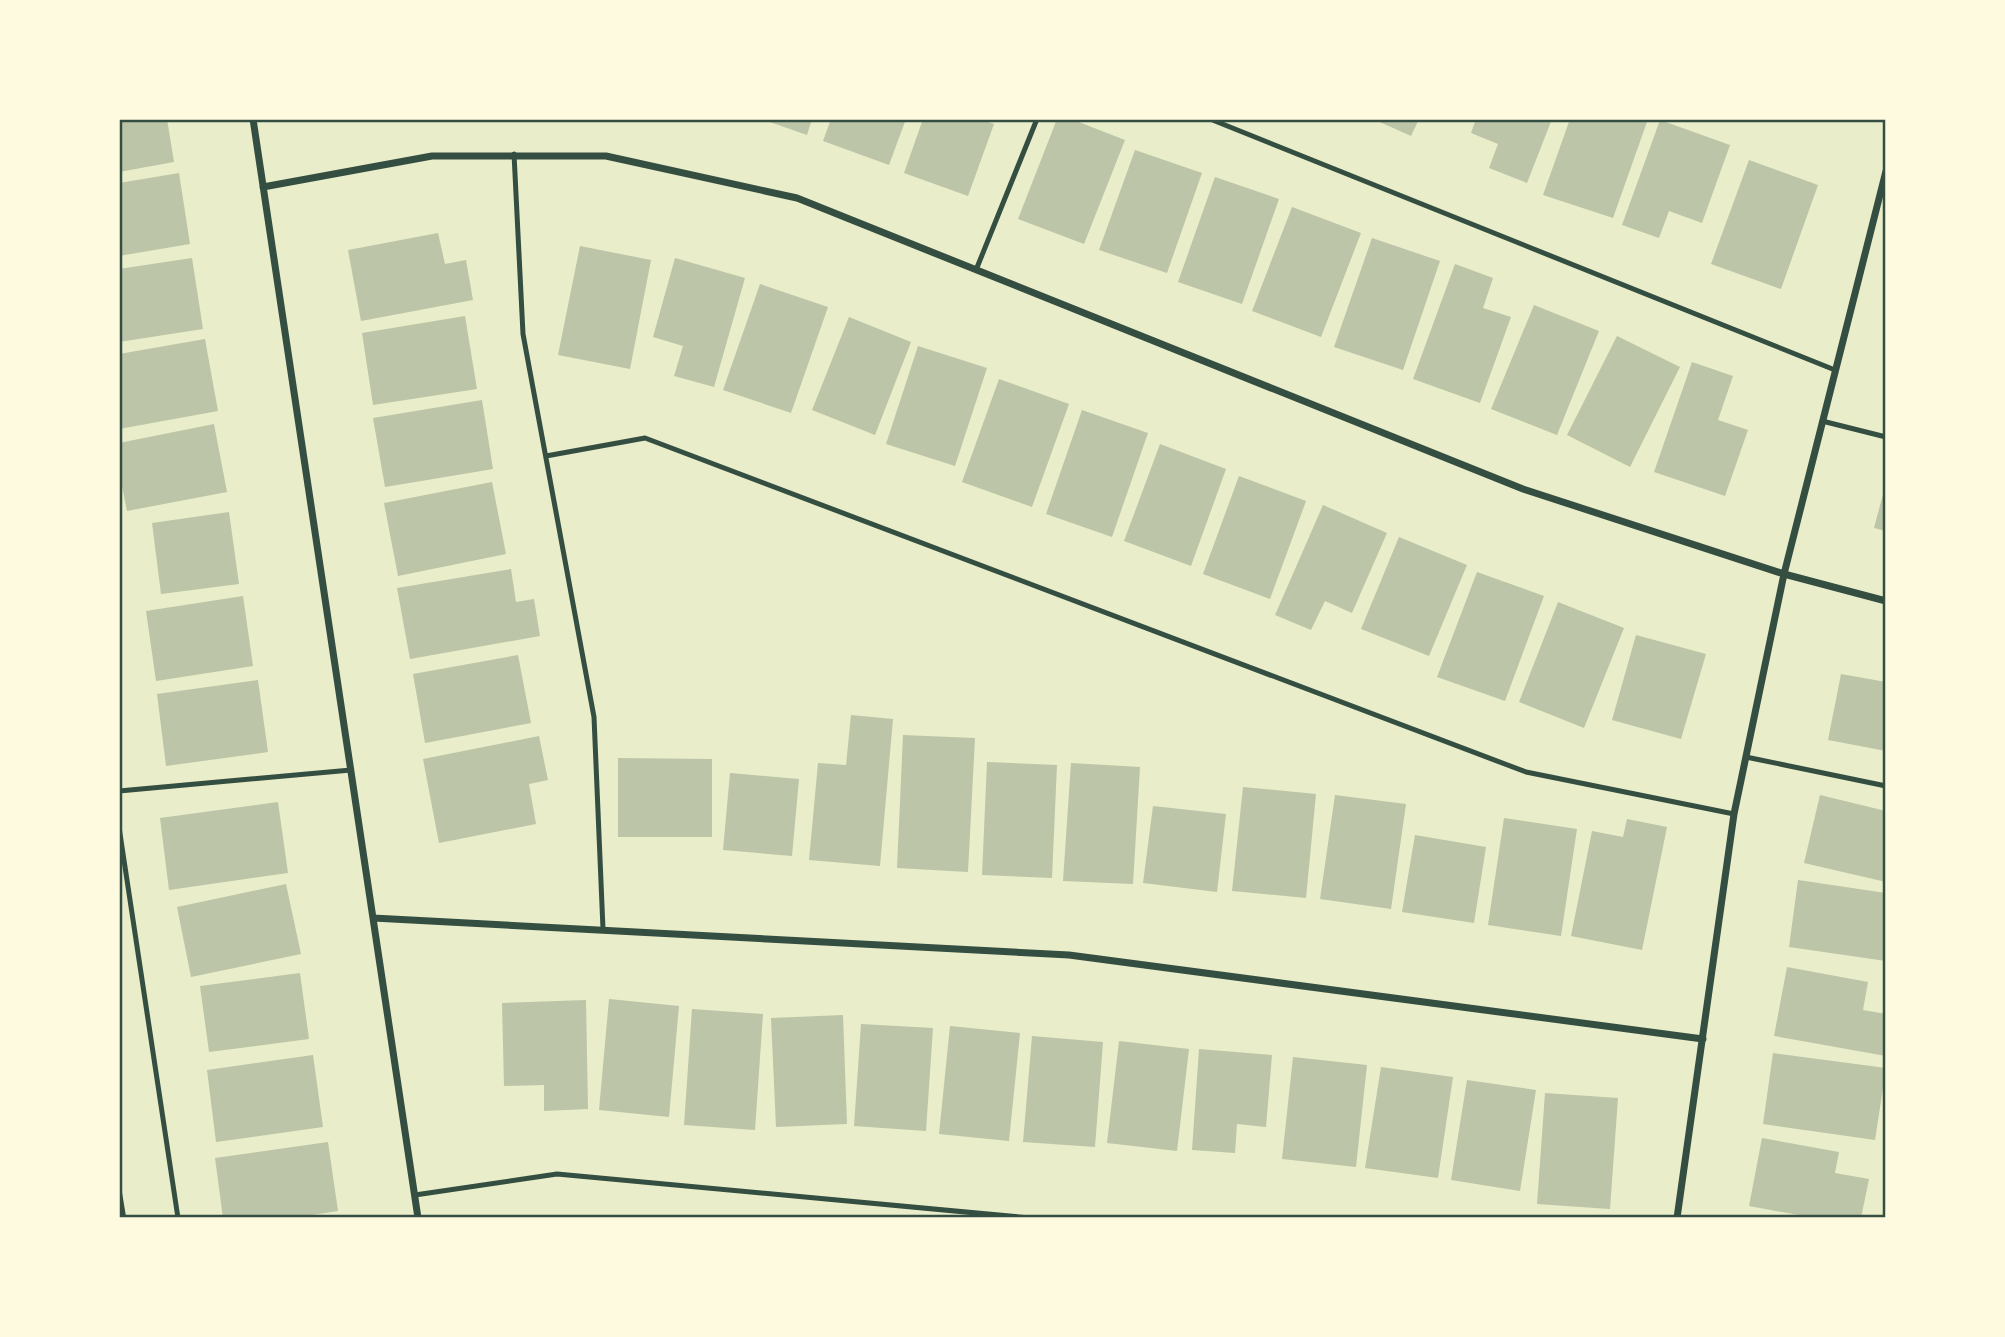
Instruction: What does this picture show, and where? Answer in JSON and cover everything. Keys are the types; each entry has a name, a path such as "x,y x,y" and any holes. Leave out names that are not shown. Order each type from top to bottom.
{"street":[{"path":"253,119 418,1218"},
{"path":"263,187 432,156 514,154 606,156 797,198 1523,489 1784,574 1886,601"},
{"path":"1677,1218 1734,814 1784,574 1886,171"},
{"path":"373,918 1069,955 1703,1039"}],"lane":[{"path":"976,270 1037,119"},
{"path":"1210,119 1835,370"},
{"path":"514,154 523,334 594,717 603,929"},
{"path":"1822,421 1886,437"},
{"path":"546,456 645,438 1526,772 1734,814"},
{"path":"1746,757 1886,786"},
{"path":"119,792 351,770"},
{"path":"119,827 178,1218"},
{"path":"415,1195 557,1174 1030,1218"}],"path":[{"path":"119,1188 124,1218"}],"building":[{"path":"119,119 167,119 174,162 119,172"},
{"path":"761,119 812,119 807,135"},
{"path":"831,119 906,119 889,165 823,141"},
{"path":"923,119 979,119 994,124 968,196 904,173"},
{"path":"1057,119 1071,119 1125,140 1084,244 1018,219"},
{"path":"1373,119 1419,119 1411,136"},
{"path":"1476,119 1552,119 1527,183 1489,168 1498,144 1471,133"},
{"path":"1570,119 1648,119 1613,218 1543,195"},
{"path":"1660,120 1730,145 1702,223 1669,211 1659,238 1622,225"},
{"path":"1135,150 1202,173 1167,273 1099,250"},
{"path":"1749,160 1818,185 1781,289 1711,264"},
{"path":"179,173 190,244 119,256 119,183"},
{"path":"1215,177 1279,199 1242,304 1178,282"},
{"path":"1292,207 1361,233 1321,337 1252,311"},
{"path":"438,233 445,264 466,260 473,300 361,321 348,250"},
{"path":"1372,238 1440,261 1403,370 1334,347"},
{"path":"580,246 651,260 630,369 558,355"},
{"path":"192,258 203,329 119,342 119,269"},
{"path":"675,258 745,278 714,387 674,376 683,346 653,337"},
{"path":"1455,264 1493,278 1483,308 1511,317 1480,403 1413,379"},
{"path":"760,284 828,307 791,413 723,390"},
{"path":"1534,305 1599,331 1557,435 1491,409"},
{"path":"465,316 477,389 373,405 362,333"},
{"path":"849,317 911,342 875,435 812,410"},
{"path":"1617,336 1680,367 1630,467 1567,435"},
{"path":"205,339 218,411 119,429 119,354"},
{"path":"918,346 987,368 955,466 886,444"},
{"path":"1692,362 1733,376 1718,420 1748,430 1725,496 1654,472"},
{"path":"999,379 1069,404 1032,507 962,482"},
{"path":"482,400 493,469 385,487 373,418"},
{"path":"1082,410 1148,433 1112,537 1046,514"},
{"path":"214,424 227,492 127,511 119,471 119,443"},
{"path":"1160,444 1226,469 1191,566 1124,541"},
{"path":"1239,476 1306,501 1270,599 1203,574"},
{"path":"492,482 506,554 398,576 384,503"},
{"path":"1886,483 1886,531 1874,528"},
{"path":"1323,505 1387,533 1352,613 1325,601 1311,630 1275,615"},
{"path":"229,512 239,584 161,594 152,523"},
{"path":"1399,537 1467,565 1429,656 1361,629"},
{"path":"511,569 516,602 534,599 540,636 410,659 397,588"},
{"path":"1477,572 1544,596 1505,701 1437,677"},
{"path":"243,596 253,666 156,681 146,611"},
{"path":"1558,602 1624,628 1584,728 1519,702"},
{"path":"1636,635 1706,654 1681,739 1612,720"},
{"path":"518,655 531,723 425,743 413,674"},
{"path":"1841,674 1886,682 1886,751 1828,740"},
{"path":"258,680 268,752 166,766 157,694"},
{"path":"851,715 893,719 880,866 809,860 818,763 846,765"},
{"path":"903,735 975,738 968,872 897,868"},
{"path":"539,736 548,780 529,784 536,824 439,843 423,759"},
{"path":"618,758 712,759 712,837 618,837"},
{"path":"987,762 1057,765 1052,878 982,875"},
{"path":"1071,763 1140,767 1133,884 1063,881"},
{"path":"730,773 799,779 792,856 723,850"},
{"path":"1243,787 1316,794 1306,898 1232,891"},
{"path":"1335,795 1406,804 1391,909 1320,899"},
{"path":"1820,795 1886,811 1886,882 1804,863"},
{"path":"278,802 288,873 169,890 160,818"},
{"path":"1153,806 1226,814 1217,892 1143,883"},
{"path":"1504,818 1577,829 1561,936 1488,925"},
{"path":"1627,819 1667,827 1642,950 1571,936 1592,831 1623,837"},
{"path":"1415,835 1486,847 1474,923 1402,912"},
{"path":"1798,880 1886,893 1886,961 1789,947"},
{"path":"286,884 301,954 191,977 177,907"},
{"path":"1787,967 1868,982 1863,1010 1886,1014 1886,1056 1774,1036"},
{"path":"300,973 309,1039 209,1052 200,986"},
{"path":"609,999 679,1006 669,1117 599,1110"},
{"path":"586,1000 588,1109 544,1111 544,1085 504,1086 502,1003"},
{"path":"692,1009 763,1014 755,1130 684,1125"},
{"path":"843,1015 847,1124 776,1127 771,1018"},
{"path":"861,1024 933,1028 926,1131 854,1126"},
{"path":"950,1026 1020,1033 1009,1141 939,1134"},
{"path":"1032,1036 1103,1042 1095,1147 1023,1142"},
{"path":"1119,1041 1189,1049 1177,1151 1107,1143"},
{"path":"1199,1049 1272,1055 1266,1127 1237,1124 1235,1153 1192,1150"},
{"path":"1773,1053 1886,1068 1875,1140 1763,1124"},
{"path":"313,1055 323,1127 216,1142 207,1070"},
{"path":"1293,1057 1367,1065 1356,1167 1282,1159"},
{"path":"1381,1067 1453,1077 1438,1178 1365,1168"},
{"path":"1467,1080 1536,1090 1520,1191 1451,1180"},
{"path":"1545,1093 1618,1098 1610,1209 1537,1204"},
{"path":"1762,1138 1839,1152 1835,1173 1869,1179 1861,1218 1815,1218 1749,1206"},
{"path":"328,1142 338,1211 293,1218 223,1218 215,1158"}]}
